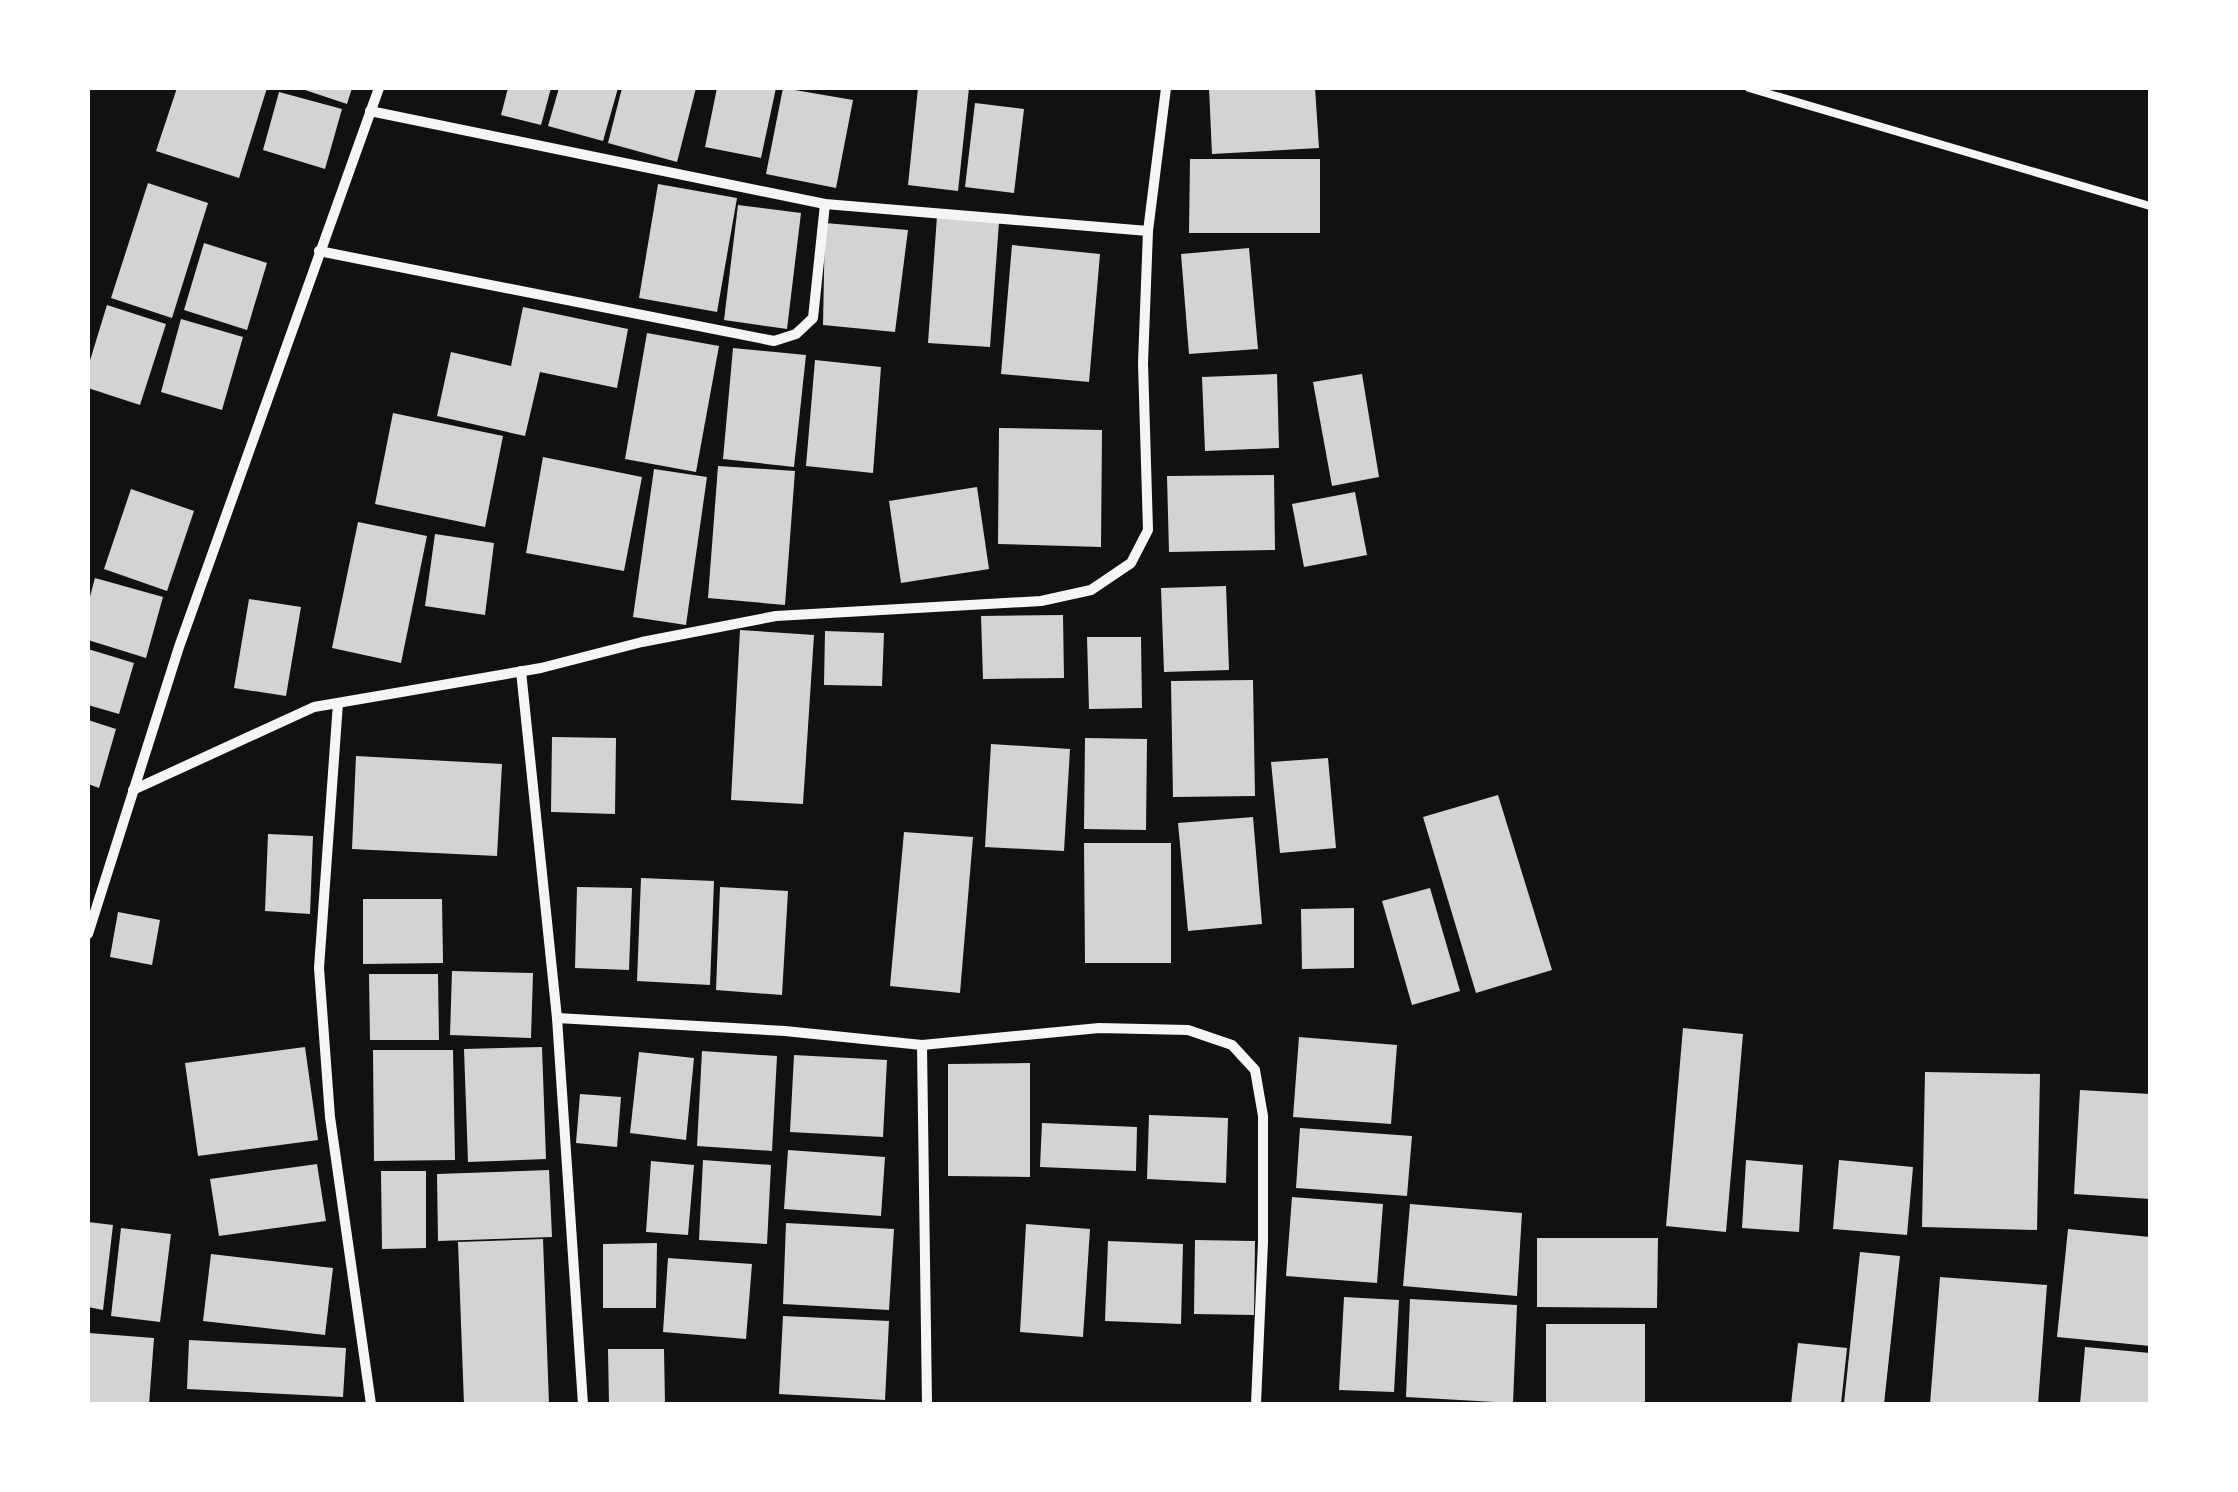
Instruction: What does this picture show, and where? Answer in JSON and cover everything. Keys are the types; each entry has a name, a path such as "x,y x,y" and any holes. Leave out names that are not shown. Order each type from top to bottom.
{"street":[{"path":"88,934 92,904 178,647 380,88"},
{"path":"133,790 314,706 521,671 776,616 1041,601 1091,590 1131,563 1148,530 1143,363 1148,231 1166,88"},
{"path":"370,112 825,204 1148,231"},
{"path":"318,251 774,341 796,334 812,318 825,204"},
{"path":"521,671 556,1018 584,1404"},
{"path":"338,703 319,968 330,1117 371,1404"},
{"path":"556,1018 786,1031 922,1045 1099,1028 1188,1030 1232,1045 1255,1070 1263,1116 1263,1242 1256,1404"},
{"path":"922,1045 928,1404"}],"lane":[{"path":"1749,88 2150,206"}],"building":[{"path":"177,88 267,88 239,178 156,151"},
{"path":"299,88 352,88 347,104"},
{"path":"508,88 551,88 541,125 501,115"},
{"path":"559,88 618,88 603,141 548,126"},
{"path":"622,88 696,88 677,162 608,143"},
{"path":"717,88 776,88 761,158 705,147"},
{"path":"783,88 853,100 836,188 766,174"},
{"path":"918,88 969,88 958,191 908,185"},
{"path":"1209,88 1315,88 1319,148 1212,154"},
{"path":"279,92 342,109 325,169 263,150"},
{"path":"975,103 1024,109 1014,193 965,187"},
{"path":"1190,159 1320,159 1320,233 1189,233"},
{"path":"148,183 208,203 172,318 111,298"},
{"path":"658,184 737,198 717,312 639,298"},
{"path":"738,205 801,213 787,329 724,320"},
{"path":"937,216 999,222 990,347 928,343"},
{"path":"825,223 908,230 895,332 823,325"},
{"path":"204,243 267,263 247,330 184,310"},
{"path":"1012,245 1100,254 1089,382 1001,374"},
{"path":"1249,248 1258,349 1189,354 1181,254"},
{"path":"107,305 166,324 140,405 88,388 88,367"},
{"path":"523,307 628,329 617,388 540,372 525,436 437,416 451,352 511,366"},
{"path":"181,319 243,337 222,410 161,392"},
{"path":"647,333 719,346 696,472 625,459"},
{"path":"733,348 806,355 794,467 723,459"},
{"path":"815,360 881,367 873,473 806,466"},
{"path":"1277,374 1279,448 1205,451 1202,377"},
{"path":"1362,374 1379,477 1332,486 1313,382"},
{"path":"393,413 503,436 485,527 375,504"},
{"path":"999,428 1102,430 1101,547 998,544"},
{"path":"543,457 642,477 624,571 526,553"},
{"path":"718,466 795,471 785,605 708,598"},
{"path":"654,469 707,477 686,625 633,617"},
{"path":"1274,475 1275,550 1169,552 1167,476"},
{"path":"977,487 989,569 901,583 889,501"},
{"path":"131,489 194,511 167,591 104,569"},
{"path":"1355,492 1367,555 1304,567 1292,504"},
{"path":"358,522 427,536 401,663 332,648"},
{"path":"435,534 494,543 485,615 425,606"},
{"path":"95,578 163,597 146,658 88,640 88,604"},
{"path":"1226,586 1229,670 1164,672 1161,588"},
{"path":"249,599 301,607 286,696 234,688"},
{"path":"1063,615 1064,678 983,679 981,616"},
{"path":"740,630 814,635 803,804 731,800"},
{"path":"825,631 884,633 882,686 824,685"},
{"path":"1087,637 1141,637 1142,708 1089,709"},
{"path":"88,649 134,663 119,714 88,705"},
{"path":"1253,680 1255,796 1173,797 1171,681"},
{"path":"88,720 116,729 99,788 88,784"},
{"path":"552,737 616,738 615,814 551,812"},
{"path":"1085,738 1147,739 1146,830 1084,829"},
{"path":"991,744 1070,749 1064,851 985,847"},
{"path":"356,756 502,764 497,856 352,849"},
{"path":"1328,758 1336,848 1280,853 1271,762"},
{"path":"1498,795 1552,970 1476,993 1423,817"},
{"path":"1253,817 1262,924 1188,931 1178,823"},
{"path":"904,832 973,837 960,993 890,986"},
{"path":"268,834 313,836 310,914 265,911"},
{"path":"1084,843 1171,843 1171,963 1085,963"},
{"path":"641,878 714,881 710,985 637,981"},
{"path":"577,887 632,888 629,970 575,968"},
{"path":"720,887 788,891 782,995 716,990"},
{"path":"1430,888 1460,991 1412,1005 1382,901"},
{"path":"363,899 442,899 443,963 363,964"},
{"path":"1354,908 1354,968 1302,969 1301,909"},
{"path":"118,912 160,920 152,965 110,957"},
{"path":"452,971 533,973 531,1038 450,1035"},
{"path":"369,974 438,974 439,1040 370,1040"},
{"path":"1683,1028 1743,1034 1726,1232 1666,1226"},
{"path":"1299,1037 1397,1045 1391,1124 1293,1117"},
{"path":"305,1047 318,1140 198,1156 185,1063"},
{"path":"542,1047 546,1159 468,1162 464,1049"},
{"path":"373,1050 453,1050 455,1160 374,1161"},
{"path":"702,1051 777,1056 772,1151 697,1146"},
{"path":"639,1052 694,1058 686,1140 630,1133"},
{"path":"794,1055 887,1060 883,1137 790,1132"},
{"path":"1030,1063 1030,1177 948,1176 948,1064"},
{"path":"1925,1072 2040,1074 2037,1230 1922,1227"},
{"path":"2080,1090 2150,1094 2150,1199 2074,1194"},
{"path":"580,1094 621,1097 617,1147 576,1143"},
{"path":"1149,1115 1228,1118 1226,1183 1147,1179"},
{"path":"1042,1123 1137,1127 1136,1171 1040,1167"},
{"path":"1300,1128 1412,1136 1407,1196 1296,1188"},
{"path":"788,1150 885,1157 881,1216 784,1209"},
{"path":"703,1160 771,1165 767,1244 699,1240"},
{"path":"1746,1160 1803,1165 1799,1232 1742,1228"},
{"path":"1839,1160 1913,1167 1907,1235 1833,1229"},
{"path":"651,1161 694,1165 688,1235 646,1232"},
{"path":"317,1164 326,1221 219,1236 210,1179"},
{"path":"549,1170 552,1237 438,1241 437,1174"},
{"path":"381,1171 426,1171 426,1248 382,1249"},
{"path":"1292,1197 1383,1204 1377,1283 1286,1276"},
{"path":"1410,1204 1522,1213 1517,1296 1403,1286"},
{"path":"88,1222 113,1225 103,1310 88,1307"},
{"path":"786,1223 894,1229 889,1310 783,1304"},
{"path":"1026,1224 1090,1229 1083,1337 1020,1332"},
{"path":"121,1228 171,1234 160,1322 111,1316"},
{"path":"2068,1229 2150,1237 2150,1346 2057,1337"},
{"path":"1537,1238 1658,1238 1657,1308 1537,1307"},
{"path":"543,1239 549,1404 464,1404 458,1242"},
{"path":"1195,1240 1255,1241 1254,1315 1194,1314"},
{"path":"1108,1241 1183,1244 1181,1324 1105,1321"},
{"path":"657,1243 656,1308 603,1308 603,1244"},
{"path":"1860,1252 1900,1256 1884,1404 1844,1403"},
{"path":"211,1254 333,1268 325,1335 203,1321"},
{"path":"668,1258 752,1264 746,1339 663,1332"},
{"path":"1940,1277 2047,1285 2038,1404 1930,1404"},
{"path":"1344,1297 1399,1300 1394,1392 1339,1390"},
{"path":"1410,1299 1517,1305 1513,1403 1406,1397"},
{"path":"783,1316 889,1321 885,1400 779,1394"},
{"path":"1546,1324 1645,1324 1645,1404 1546,1404"},
{"path":"89,1333 154,1338 149,1404 88,1404"},
{"path":"189,1340 346,1348 343,1397 187,1389"},
{"path":"1798,1343 1847,1348 1841,1404 1791,1404"},
{"path":"2085,1347 2150,1353 2150,1404 2080,1404"},
{"path":"608,1349 664,1349 665,1404 609,1404"}]}
